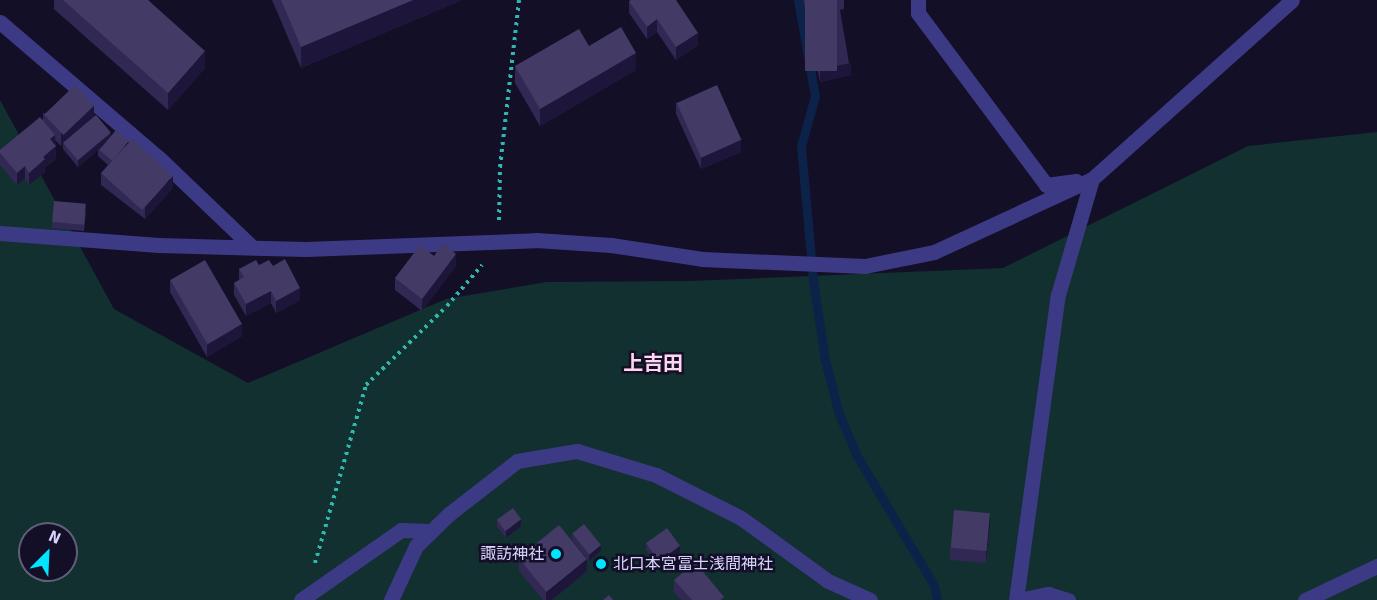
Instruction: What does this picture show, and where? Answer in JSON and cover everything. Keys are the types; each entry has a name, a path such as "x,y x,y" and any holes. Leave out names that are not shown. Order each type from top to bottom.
{"street":[{"path":"918,0 918,14 1046,185 1092,179"},
{"path":"0,233 159,245 250,245 306,249 536,240 611,245 702,259 865,266 934,252 1092,179 1292,0"},
{"path":"0,22 134,136 250,245"},
{"path":"1068,600 1048,594 1018,600 1058,296 1092,179"},
{"path":"391,600 416,546 430,531 517,461 578,451 656,475 730,513 828,581 870,600"},
{"path":"307,596 401,530 430,531"},
{"path":"1305,600 1377,566"}],"path":[{"path":"307,596 316,549 366,385 447,306 501,243 500,167 519,0"}],"green space":[{"path":"0,100 114,309 248,383 446,299 547,282 690,281 1003,268 1248,146 1377,132 1377,600 0,600"}],"building":[{"path":"63,0 148,0 205,51 168,93"},
{"path":"281,0 413,0 301,47"},
{"path":"676,0 698,33 676,47 657,19 647,27 629,1"},
{"path":"805,0 837,0 837,71 805,71"},
{"path":"621,27 636,53 540,109 515,66 579,29 589,46"},
{"path":"75,85 94,105 64,135 44,115"},
{"path":"717,85 741,140 701,158 677,103"},
{"path":"96,115 111,133 78,160 63,143"},
{"path":"40,117 55,135 50,139 56,146 29,173 25,166 17,173 0,150"},
{"path":"116,130 129,141 112,161 99,150"},
{"path":"132,139 173,176 142,210 101,173"},
{"path":"54,201 86,204 84,225 52,222"},
{"path":"443,243 456,254 422,299 395,278 420,245 434,256"},
{"path":"285,259 300,288 276,301 271,291 246,304 234,283 244,277 239,269 256,260 259,265 269,260 273,266"},
{"path":"205,260 242,324 207,344 170,280"},
{"path":"513,508 521,519 505,531 497,520"},
{"path":"954,510 990,513 987,551 951,548"},
{"path":"584,524 601,545 589,554 572,533"},
{"name":"諏訪神社","path":"559,525 587,559 546,592 519,558"},
{"path":"667,528 680,546 659,561 646,543"},
{"path":"695,562 724,597 720,600 692,600 674,580"},
{"path":"609,595 613,600 603,600"}],"waterway":[{"path":"798,0 815,96 801,146 813,280 825,360 839,414 857,456 934,585 937,600"}],"place":[{"name":"諏訪神社","path":"556,554"},
{"name":"北口本宮冨士浅間神社","path":"601,564"}],"district":[{"name":"上吉田","path":"653,363"}]}
